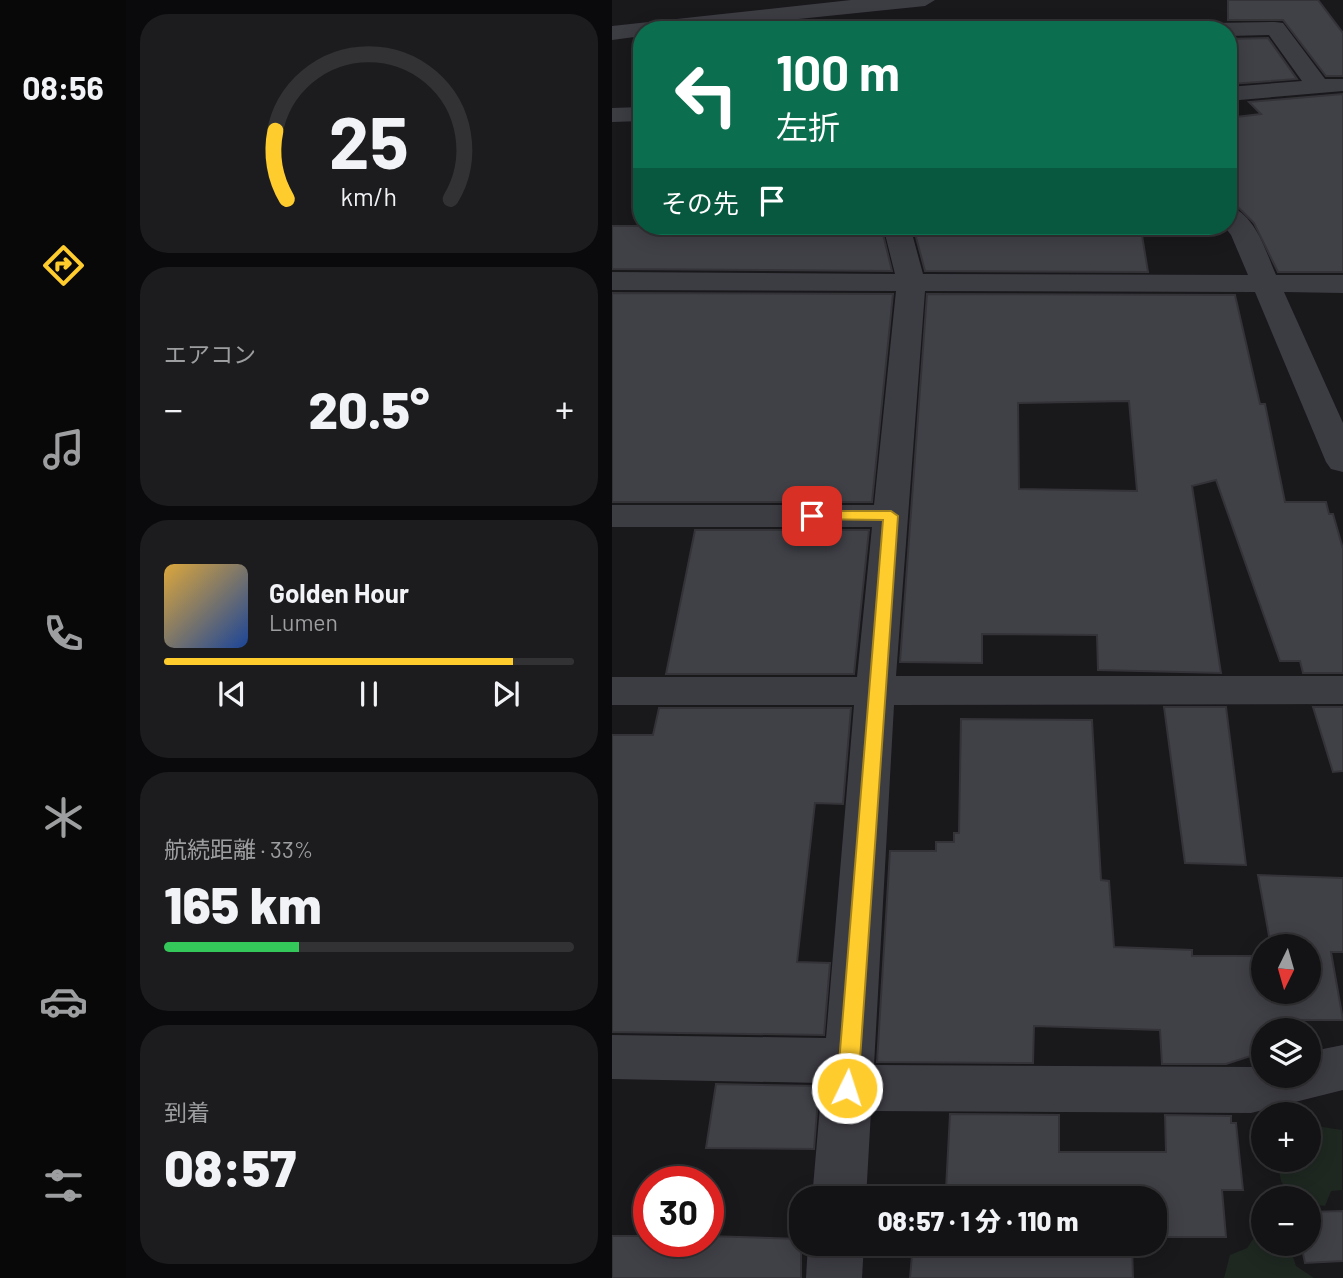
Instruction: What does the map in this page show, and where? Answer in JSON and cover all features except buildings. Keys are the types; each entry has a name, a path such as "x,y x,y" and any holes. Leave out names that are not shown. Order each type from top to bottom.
{"street":[{"path":"680,21 764,6 925,0"},
{"path":"764,6 780,21"},
{"path":"1258,9 1318,86"},
{"path":"1237,29 1275,28"},
{"path":"612,33 633,29"},
{"path":"1237,93 1342,85"},
{"path":"612,115 633,114"},
{"path":"1237,225 1244,233 1264,284 1340,450"},
{"path":"841,1186 875,691 911,282 899,235"},
{"path":"612,281 1342,284"},
{"path":"612,516 891,516"},
{"path":"612,691 1342,690"},
{"path":"612,1057 848,1074 1251,1090 1259,1088"},
{"path":"1321,1072 1342,1067"},
{"path":"834,1278 835,1256"}],"shaded area":[{"path":"1321,1127 1342,1130 1342,1190 1331,1191 1325,1206 1321,1206 1321,1186 1284,1186 1279,1172 1321,1172"},
{"path":"1251,1242 1251,1256 1293,1256 1296,1266 1314,1278 1224,1278 1230,1255 1247,1248"}],"route":[{"path":"812,516 891,516 875,691 847,1088"}]}
